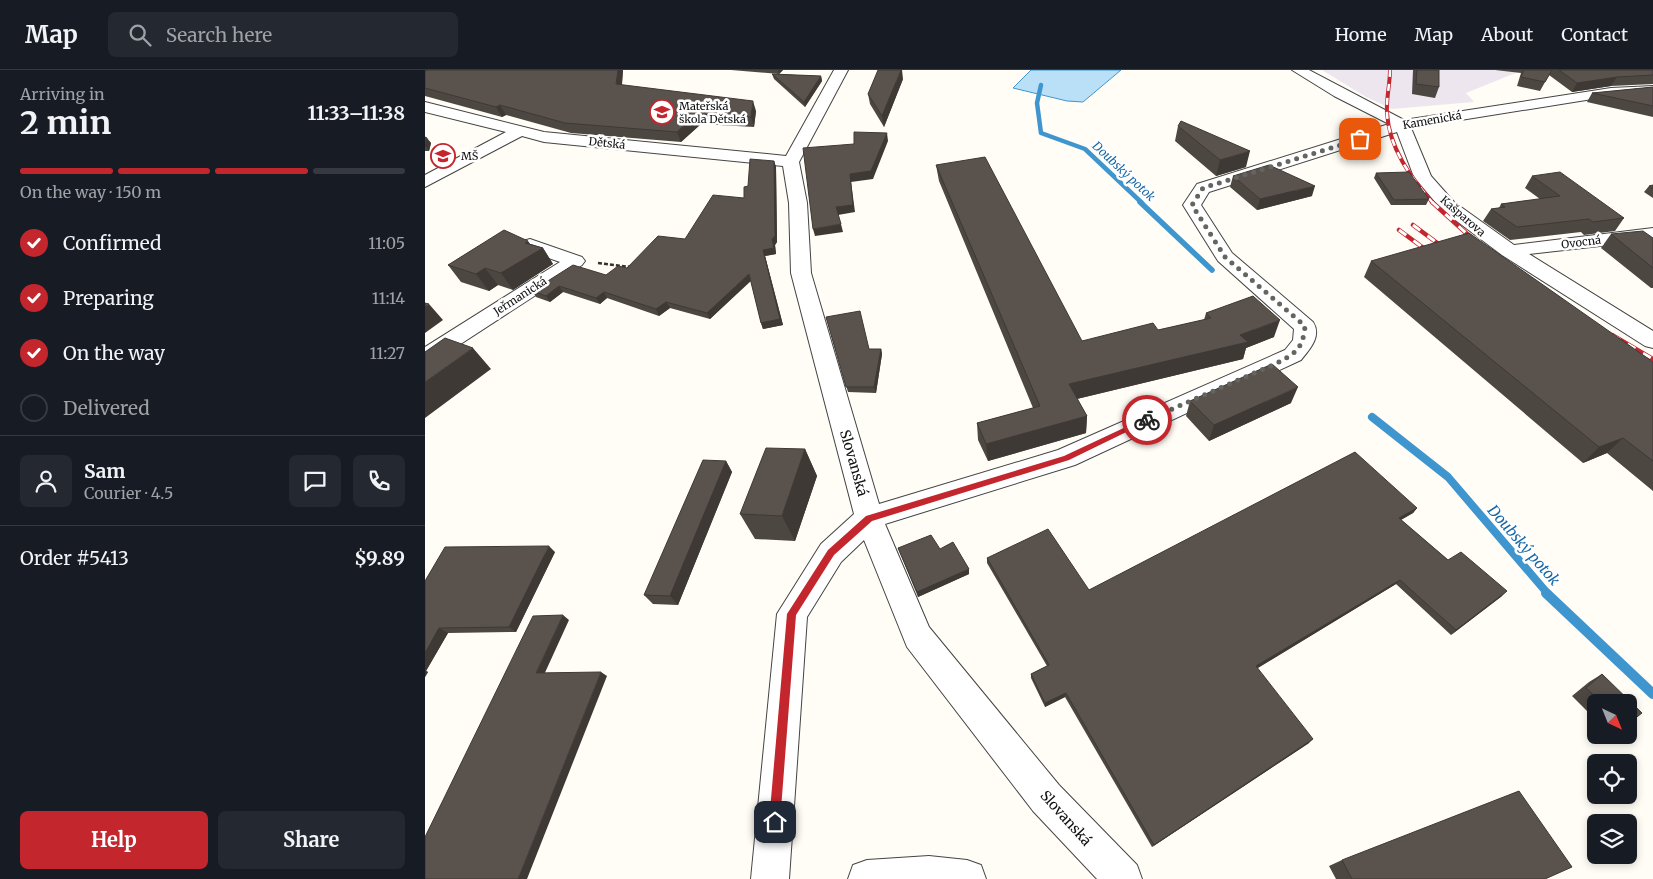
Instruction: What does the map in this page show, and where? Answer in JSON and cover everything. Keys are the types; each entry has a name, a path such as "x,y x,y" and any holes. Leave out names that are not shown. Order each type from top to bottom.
{"street":[{"path":"791,162 837,70"},
{"path":"1299,70 1402,125"},
{"name":"Kamenická","path":"869,518 1067,458 1298,348 1305,326 1225,257 1192,205 1203,188 1402,125 1611,92 1653,90"},
{"name":"Dětská","path":"425,107 543,137 791,162"},
{"name":"Kašparova","path":"1402,125 1423,177 1447,206 1485,236 1653,341"},
{"path":"425,182 520,131"},
{"name":"Slovanská","path":"791,162 798,203 801,273 869,518 918,637 1046,798 1123,879"},
{"name":"Ovocná","path":"1509,250 1653,234"},
{"path":"530,244 575,261"},
{"name":"Jeřmanická","path":"425,357 575,261"},
{"path":"770,879 791,614 831,552 869,518"},
{"path":"867,879 929,875 967,879"}],"path":[{"path":"575,261 632,267"}],"shaded area":[{"path":"1322,70 1523,70 1466,93 1474,102 1392,109 1366,97"}],"water":[{"path":"1031,70 1121,70 1083,102 1067,101 1013,88"}],"building":[{"path":"618,70 616,84 753,101 751,117 697,114 677,132 565,123 500,105 496,107 425,88 425,71"},
{"path":"878,70 901,70 882,116 868,94"},
{"path":"1417,70 1439,70 1439,87 1416,84"},
{"path":"1524,70 1552,70 1545,82 1521,77"},
{"path":"1559,70 1653,70 1653,75 1617,77 1577,83"},
{"path":"772,74 821,76 804,102"},
{"path":"1653,87 1653,106 1592,93"},
{"path":"1181,121 1250,151 1220,160 1178,126"},
{"path":"854,132 887,133 871,171 850,174 853,205 836,207 841,224 813,229 803,148 854,144"},
{"path":"985,157 1082,341 1153,323 1158,330 1211,318 1206,313 1253,296 1280,320 1240,335 1248,342 1069,384 1087,416 986,444 977,423 1040,406 936,165"},
{"path":"750,159 774,161 775,236 772,239 774,248 763,250 780,319 761,323 749,274 707,313 666,302 656,309 604,292 596,298 559,286 546,296 532,291 573,265 606,275 618,266 627,268 658,236 685,239 713,195 744,198 744,187 748,186"},
{"path":"1269,165 1315,186 1260,199 1233,176"},
{"path":"1409,172 1429,199 1394,200 1376,173"},
{"path":"1560,172 1624,218 1593,222 1589,219 1517,227 1491,209 1505,207 1501,204 1560,196 1532,176"},
{"path":"504,230 528,241 525,243 543,248 501,273 485,268 476,274 448,265"},
{"path":"1643,231 1653,238 1653,268 1611,234"},
{"path":"1469,233 1653,362 1653,461 1623,438 1599,447 1371,261"},
{"path":"860,311 869,349 881,349 874,387 846,387 826,317"},
{"path":"445,338 473,348 425,382 425,352"},
{"path":"1272,364 1298,387 1214,425 1190,401"},
{"path":"766,448 805,449 782,516 740,514"},
{"path":"1355,452 1417,508 1399,518 1448,560 1461,552 1507,591 1456,630 1400,580 1256,666 1313,739 1154,845 1066,693 1045,703 1031,674 1049,665 987,558 1048,529 1089,590"},
{"path":"703,460 726,461 670,596 644,595"},
{"path":"931,535 940,549 953,542 969,569 917,592 898,548"},
{"path":"549,546 509,627 439,628 425,653 425,581 445,547"},
{"path":"563,615 536,673 601,672 518,879 425,879 425,837 533,616"},
{"path":"1602,674 1623,694 1592,694 1586,688"},
{"path":"1637,708 1642,713 1637,717"},
{"path":"1519,791 1572,867 1545,879 1352,879 1342,860"}],"waterway":[{"name":"Doubský potok","path":"1041,85 1037,103 1041,133 1085,149 1142,203"},
{"name":"Doubský potok","path":"1140,202 1212,270"},
{"name":"Doubský potok","path":"1372,417 1448,477 1548,594"},
{"name":"Doubský potok","path":"1546,593 1653,694"}],"railway":[{"path":"1390,70 1387,108 1392,138 1409,173 1433,203"},
{"path":"1433,203 1477,243"},
{"path":"1413,225 1448,251"},
{"path":"1399,230 1433,255"},
{"path":"1612,335 1653,359"}],"way so far":[{"path":"1147,420 1293,355 1304,341 1305,326 1225,257 1192,205 1203,188 1360,139"}],"place":[{"name":"Mateřská škola Dětská","path":"662,112"},
{"name":"MŠ","path":"443,156"}],"route":[{"path":"775,822 791,614 831,552 869,518 1067,458 1147,420"}]}
